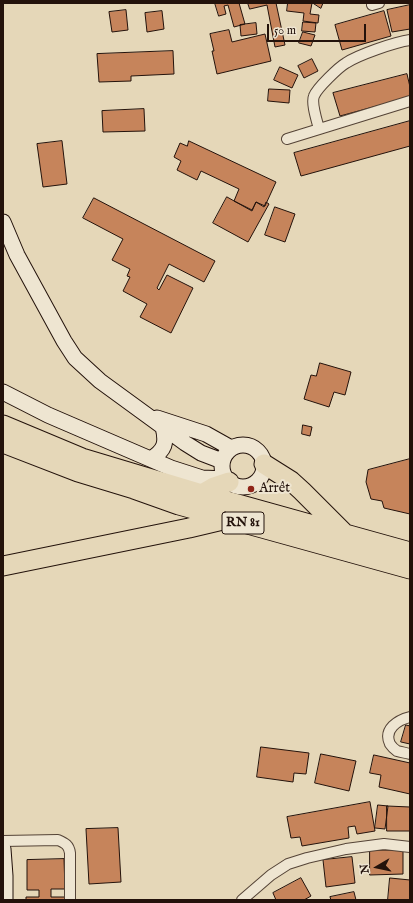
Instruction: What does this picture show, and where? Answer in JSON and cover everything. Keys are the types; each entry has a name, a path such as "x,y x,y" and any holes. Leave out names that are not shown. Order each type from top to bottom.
{"highway":[{"name":"RN 81","path":"3,425 80,465 134,489 179,505 410,569"},
{"name":"RN 81","path":"3,443 80,465 202,494 410,552"},
{"path":"264,464 291,481 345,534"},
{"path":"202,494 214,487 224,472"},
{"path":"3,566 189,528 228,518"}],"street":[{"path":"319,129 313,101 314,96 327,80 346,63 371,51 410,40"},
{"path":"287,140 410,101"},
{"path":"3,222 17,256 74,358 100,381 224,472 235,486 242,488 256,483 263,471 264,464 262,457 258,451 252,447 238,445 225,453 224,472"},
{"path":"3,392 48,415 171,468 200,466 224,472"},
{"path":"146,414 206,434 231,448"},
{"path":"151,459 159,454 163,448 165,442 163,427"},
{"path":"410,717 398,721 391,727 388,735 392,746 396,750 410,754"},
{"path":"3,841 58,840 65,843 69,847 70,853 70,900"},
{"path":"242,900 271,875 288,864 307,858 346,849 384,844 410,847"},
{"path":"3,849 5,900"}],"building":[{"path":"215,3 239,3 245,24 234,27 228,5 224,6 226,14 219,16"},
{"path":"248,3 276,3 285,45 275,47 267,5 250,9"},
{"path":"288,3 312,3 310,14 319,15 318,23 303,21 304,13 287,11"},
{"path":"313,3 323,3 321,8"},
{"path":"410,5 410,29 392,32 387,10"},
{"path":"126,10 128,30 112,32 109,12"},
{"path":"162,11 164,29 147,32 145,13"},
{"path":"384,11 391,36 342,50 335,25"},
{"path":"303,22 316,23 315,32 302,31"},
{"path":"256,23 257,34 241,36 240,25"},
{"path":"229,30 232,42 265,34 271,61 217,74 210,34"},
{"path":"303,32 315,35 311,46 299,43"},
{"path":"173,51 174,74 131,76 131,81 99,82 97,54"},
{"path":"312,59 318,71 304,78 298,66"},
{"path":"280,67 298,75 292,88 274,80"},
{"path":"407,74 410,87 410,97 340,116 333,93"},
{"path":"269,89 290,90 289,103 268,101"},
{"path":"144,109 145,131 103,132 102,111"},
{"path":"410,121 410,146 301,176 294,153"},
{"path":"62,141 67,184 43,187 37,144"},
{"path":"189,141 276,182 265,206 256,202 252,210 234,201 239,189 201,171 197,180 177,170 181,161 174,157 180,143 187,146"},
{"path":"227,197 252,211 256,202 264,207 266,202 269,204 248,242 213,223"},
{"path":"94,198 215,261 204,282 169,264 157,288 159,290 167,275 193,288 171,333 140,317 147,304 123,291 130,277 127,276 130,269 112,260 123,239 83,218"},
{"path":"275,207 295,214 285,242 265,235"},
{"path":"320,363 351,372 345,395 334,392 329,407 304,399 311,375 316,376"},
{"path":"303,425 312,427 310,436 302,434"},
{"path":"410,459 410,514 384,508 382,501 371,499 366,482 368,470"},
{"path":"406,725 410,726 410,744 401,742"},
{"path":"261,747 309,753 306,774 294,773 293,782 257,777"},
{"path":"321,754 356,761 349,791 315,783"},
{"path":"374,755 410,763 410,794 379,787 381,775 370,773"},
{"path":"370,802 375,831 357,834 355,826 348,827 349,838 302,846 300,837 291,838 287,817"},
{"path":"378,805 388,806 385,829 375,828"},
{"path":"387,806 410,807 410,831 387,831"},
{"path":"118,828 121,882 89,884 86,829"},
{"path":"370,850 403,850 403,874 370,875"},
{"path":"352,857 355,883 326,887 323,860"},
{"path":"64,859 65,889 51,889 51,897 66,897 66,900 26,900 26,897 39,897 39,890 27,890 27,860"},
{"path":"301,878 311,896 304,900 276,900 273,893"},
{"path":"390,878 410,880 410,900 388,900"},
{"path":"354,892 356,900 331,900 330,897"}],"place":[{"name":"Arrêt","path":"251,489"}]}
